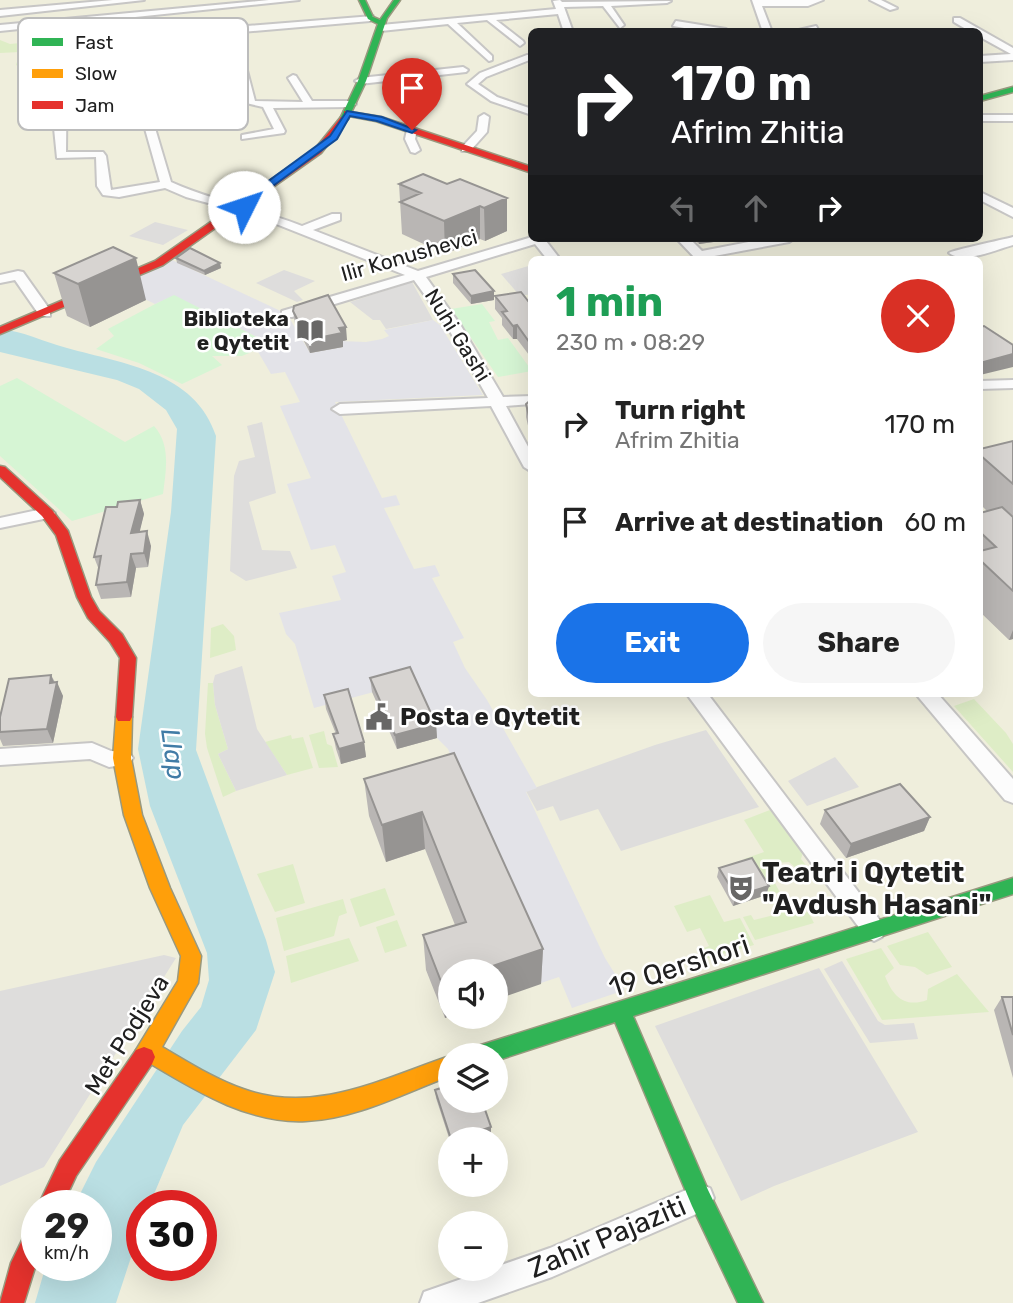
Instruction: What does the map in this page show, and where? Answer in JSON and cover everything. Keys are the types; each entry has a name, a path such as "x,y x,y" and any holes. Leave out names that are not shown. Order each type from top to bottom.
{"main road":[{"path":"362,0 378,23"},
{"path":"3,329 159,263 318,151 334,137 349,109 378,23 397,0"},
{"path":"983,98 1013,89"},
{"path":"349,109 528,169"},
{"name":"Met Podjeva","path":"0,470 47,513 63,534 84,597 93,614 117,638 128,658 122,758 133,815 160,888 191,956 188,983 148,1051 68,1168 58,1190"},
{"name":"19 Qershori","path":"508,1047 1013,886"},
{"name":"Zahir Pajaziti","path":"621,1012 700,1198 751,1303"},
{"path":"148,1051 230,1096 295,1108 326,1107 438,1070"},
{"path":"12,1303 21,1270"}],"street":[{"path":"0,13 141,0"},
{"path":"102,18 295,0"},
{"path":"874,0 893,8"},
{"path":"248,31 450,21 526,14 559,5 605,1 667,1"},
{"path":"605,1 620,25"},
{"path":"767,28 757,2 818,4"},
{"path":"627,3 635,15"},
{"path":"519,4 526,14"},
{"path":"559,5 568,28"},
{"path":"489,18 520,43"},
{"path":"957,20 972,28"},
{"path":"450,21 489,58"},
{"path":"676,24 701,28"},
{"path":"0,29 18,27"},
{"path":"983,34 1012,53"},
{"path":"983,40 992,39"},
{"path":"983,51 1012,53"},
{"path":"983,58 1012,53"},
{"path":"528,58 483,75 472,84 494,99 528,111"},
{"path":"360,81 463,70"},
{"path":"293,78 309,104"},
{"path":"248,92 251,103 309,104 349,109"},
{"path":"246,137 280,131 269,113 268,105"},
{"path":"466,149 482,132 484,117"},
{"path":"983,118 1013,117"},
{"path":"59,130 61,156 99,154 102,156 103,186 107,193 119,194 166,184 150,130"},
{"path":"412,130 410,139 415,150"},
{"name":"Nuhi Gashi","path":"166,184 190,195 240,206 304,229 416,275 425,283 448,317 528,460"},
{"path":"983,197 1013,213"},
{"path":"999,205 1013,202"},
{"path":"304,229 336,217"},
{"path":"955,253 969,253 1013,241"},
{"name":"Ilir Konushevci","path":"288,314 531,242"},
{"path":"686,242 700,256"},
{"path":"706,256 770,242"},
{"path":"0,279 18,275 45,313"},
{"path":"983,384 1013,384"},
{"path":"340,409 528,400"},
{"path":"0,523 47,513"},
{"path":"699,697 874,930"},
{"path":"928,697 1013,794"},
{"path":"0,757 92,751 110,759 122,758"},
{"name":"Zahir Pajaziti","path":"435,1303 552,1262 700,1198"}],"green space":[{"path":"0,0 1013,0 1013,1303 0,1303"},
{"path":"0,40 10,44 18,43 18,52 0,53"},
{"path":"174,294 270,344 242,356 212,356 222,365 182,384 139,363 96,349 114,336 108,329"},
{"path":"482,304 495,321 489,322 498,340 508,338 528,366 528,372 498,377 451,309"},
{"path":"17,378 125,442 154,426 165,450 163,494 72,521 0,456 0,386"},
{"path":"223,624 234,636 236,650 210,658 211,628"},
{"path":"208,683 213,683 215,705 228,749 218,754 236,791 223,797 205,734"},
{"path":"974,699 1013,744 1013,772 954,706"},
{"path":"324,731 338,767 319,768 309,735"},
{"path":"291,735 292,739 303,737 313,768 287,775 265,742"},
{"path":"770,810 803,852 801,859 813,874 805,876 789,862 777,863 773,874 780,892 768,896 744,859 764,852 744,820"},
{"path":"293,864 305,903 275,912 257,874"},
{"path":"385,888 395,915 360,927 350,899"},
{"path":"710,895 724,922 740,918 754,945 702,960 697,951 709,946 700,928 687,932 674,906"},
{"path":"790,898 799,914 808,912 814,923 755,940 743,917 751,915 754,920 778,914 772,902"},
{"path":"343,899 347,913 339,916 334,936 284,951 276,918"},
{"path":"397,920 407,946 385,953 376,927"},
{"path":"928,932 952,967 927,975 915,967 900,965 887,946"},
{"path":"349,938 359,961 291,983 286,956"},
{"path":"881,948 894,968 885,976 892,990 901,999 912,1003 927,1000 928,989 957,974 989,1012 882,1020 846,959"}],"shaded area":[{"path":"155,222 188,230 163,245 129,236"},
{"path":"172,260 287,314 310,353 343,347 340,341 366,342 382,339 389,336 384,330 433,320 440,325 483,395 335,402 382,498 396,495 400,505 384,508 414,569 435,565 440,576 432,578 464,638 453,642 465,668 487,700 537,788 526,792 605,958 625,990 572,1008 559,977 541,983 448,749 437,738 411,682 314,708 295,644 286,634 279,613 341,600 332,576 346,572 335,545 311,550 287,484 311,478 280,406 300,402 285,372 271,374 257,350 269,343 174,295 155,304 118,286"},
{"path":"528,266 528,295 520,296 501,274"},
{"path":"284,270 315,281 294,291 303,300 297,302 256,283"},
{"path":"412,282 433,320 386,329 380,320 373,320 350,302"},
{"path":"262,422 276,493 249,502 262,550 290,551 297,568 246,581 230,571 234,476 239,461 255,457 247,426"},
{"path":"242,666 257,729 287,775 236,791 218,754 228,749 215,705 213,683 215,675"},
{"path":"706,730 759,807 621,851 598,809 560,821 553,806 537,811 526,791 655,745"},
{"path":"835,757 859,787 807,806 788,781"},
{"path":"164,955 176,958 44,1167 0,1186 0,991"},
{"path":"842,961 878,1021 885,1025 914,1023 918,1039 870,1043 824,969"},
{"path":"819,968 918,1132 741,1201 655,1026"}],"water":[{"name":"Llap","path":"0,329 9,330 155,374 175,384 192,398 206,414 216,436 196,750 266,940 275,972 256,1030 183,1125 156,1190 126,1190 126,1273 116,1303 35,1303 41,1281 112,1281 112,1190 82,1190 96,1162 182,1031 201,1007 209,980 207,953 150,806 138,749 171,512 177,429 166,410 139,389 117,380 0,352"}],"building":[{"path":"423,174 447,184 460,179 507,198 444,221 400,202 421,193 399,184"},
{"path":"113,247 136,258 78,284 54,273"},
{"path":"190,248 220,263 204,271 176,258"},
{"path":"475,270 494,291 471,296 453,274"},
{"path":"521,292 528,301 528,340 517,325 513,326 502,312 507,311 495,296"},
{"path":"328,295 346,327 339,328 342,333 308,340 293,311 294,306"},
{"path":"983,326 1013,345 1013,354 983,362"},
{"path":"1013,441 1013,484 983,458 983,448"},
{"path":"140,500 131,533 147,531 144,553 131,554 127,582 96,585 101,556 94,557 106,507 117,507 118,502"},
{"path":"1002,507 1013,517 1013,591 983,563 983,550 996,547 983,535 983,512"},
{"path":"410,667 436,724 395,735 370,678"},
{"path":"51,675 50,683 57,682 47,729 0,732 0,717 9,679"},
{"path":"348,689 364,742 339,749 333,734 338,733 324,695"},
{"path":"454,753 543,949 508,961 438,959 438,974 423,935 466,922 422,812 382,825 364,779"},
{"path":"900,784 930,817 851,844 825,810"},
{"path":"752,858 769,886 736,896 719,868"},
{"path":"1002,997 1013,997 1013,1035"},
{"path":"443,1113 486,1113 491,1127 447,1127"}],"traffic: fast":[{"path":"362,0 370,18 382,23"},
{"path":"344,119 362,81 384,18 397,0"},
{"path":"983,98 1013,89"},
{"path":"508,1046 1013,886"},
{"path":"621,1012 700,1198 751,1303"}],"traffic: slow":[{"path":"124,717 122,758 133,815 160,888 191,956 188,983 144,1057"},
{"path":"148,1051 224,1092 244,1100 286,1110 307,1110 344,1104 438,1070"}],"traffic: jam":[{"path":"347,113 378,119 528,169"},
{"path":"0,331 159,263 318,151 344,119"},
{"path":"0,470 47,513 63,534 84,597 93,614 116,638 128,658 124,717"},
{"path":"58,1190 68,1168 144,1057"},
{"path":"12,1303 21,1270"}],"place":[{"name":"Biblioteka e Qytetit","path":"310,330"},
{"name":"Posta e Qytetit","path":"379,717"},
{"name":"Teatri i Qytetit \"Avdush Hasani\"","path":"741,888"}],"route":[{"path":"244,207 240,206 334,137 347,113 379,119 412,130"}]}
